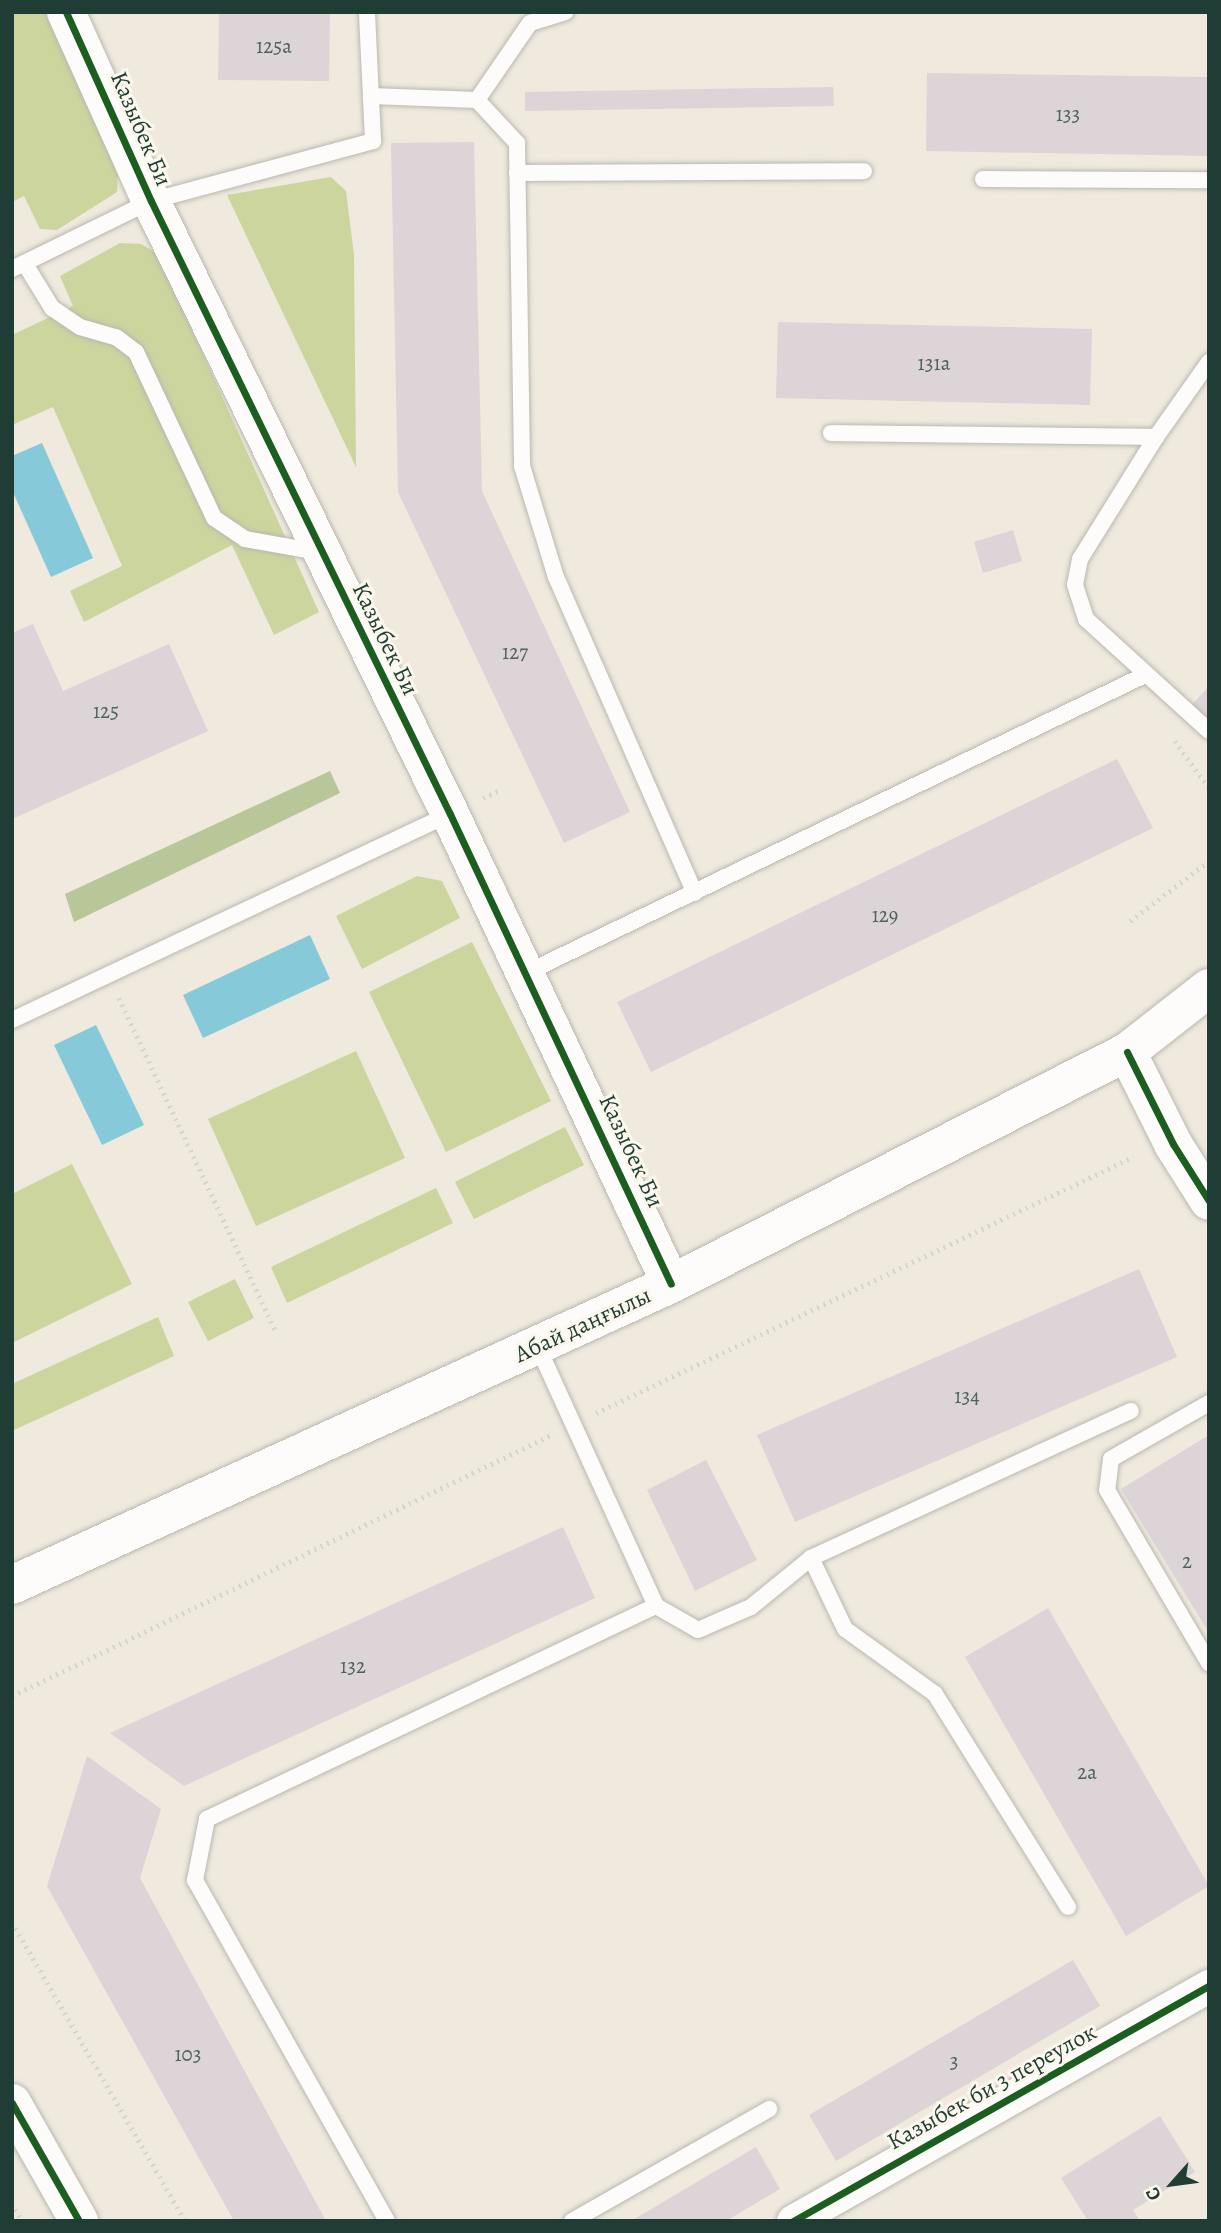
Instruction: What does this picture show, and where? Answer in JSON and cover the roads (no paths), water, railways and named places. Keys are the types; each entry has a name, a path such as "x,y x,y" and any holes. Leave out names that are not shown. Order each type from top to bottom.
{"street":[{"name":"Казыбек Би","path":"66,12 151,201 450,814 671,1283"},
{"name":"Абай даңғылы","path":"12,1585 538,1347 671,1283 1127,1052 1209,988"},
{"path":"1127,1052 1173,1144 1209,1201"},
{"name":"Казыбек би 3 переулок","path":"793,2221 1209,1986"},
{"path":"12,2104 79,2221"}],"lane":[{"path":"320,552 245,539 214,518 136,352 116,337 80,327 52,308 19,267 151,201 373,141 367,12"},
{"path":"477,100 530,23 565,12"},
{"path":"371,96 477,100 516,143 522,466 556,577 695,893"},
{"path":"517,173 864,171"},
{"path":"983,179 1209,180"},
{"path":"1209,362 1156,437 1080,559 1076,585 1086,619 1209,731"},
{"path":"831,433 1156,437"},
{"path":"526,973 1145,675"},
{"path":"12,1020 110,977 450,814"},
{"path":"538,1347 656,1606 698,1630 751,1607 811,1558 1131,1411"},
{"path":"1209,1403 1111,1459 1107,1490 1209,1663"},
{"path":"811,1558 845,1629 935,1694 1069,1907"},
{"path":"387,2221 195,1880 207,1819 656,1606"},
{"path":"572,2221 769,2109"}],"water":[{"path":"42,443 93,558 51,577 12,490 12,456"},
{"path":"310,935 330,979 203,1038 183,995"},
{"path":"96,1025 144,1125 102,1145 54,1045"}]}
